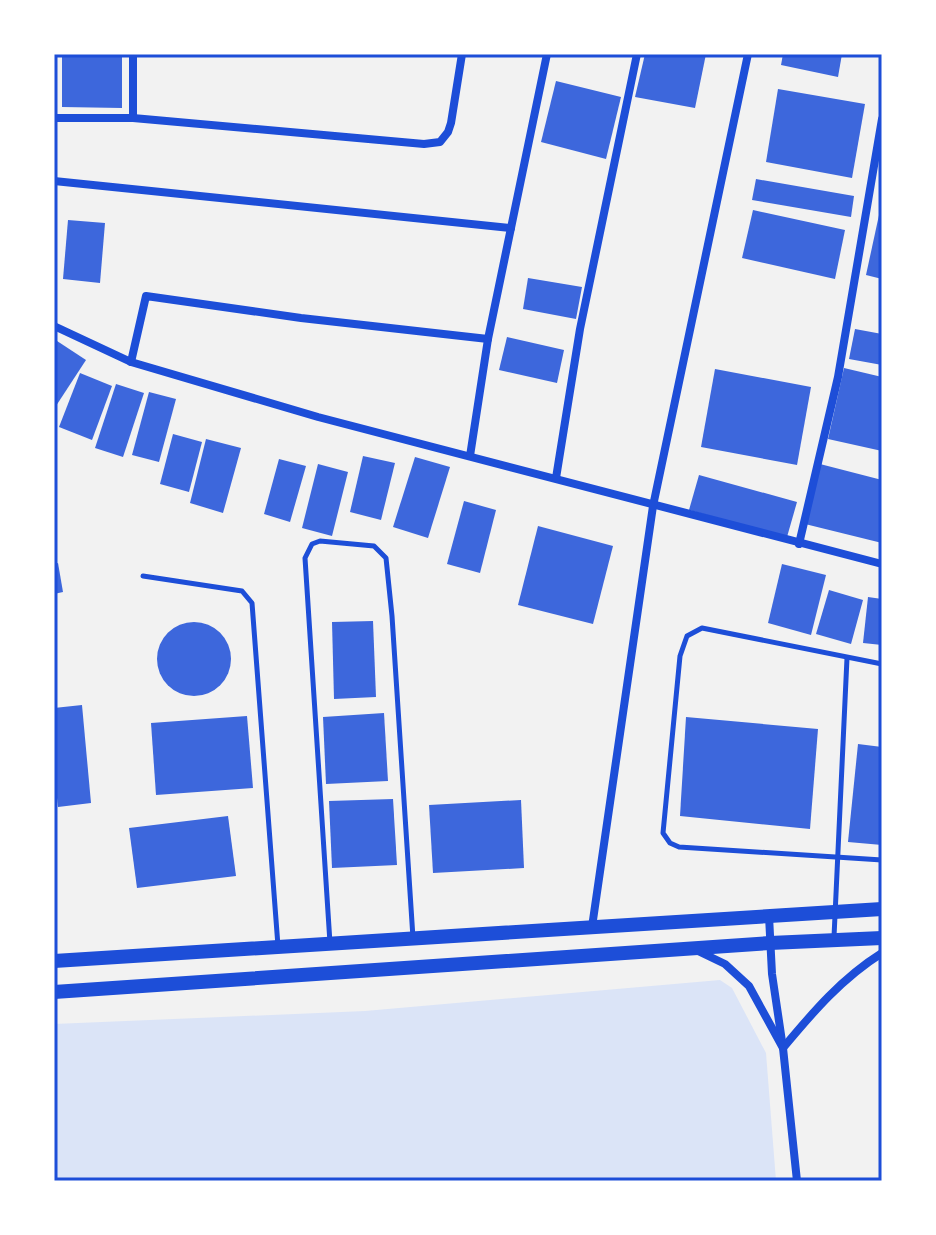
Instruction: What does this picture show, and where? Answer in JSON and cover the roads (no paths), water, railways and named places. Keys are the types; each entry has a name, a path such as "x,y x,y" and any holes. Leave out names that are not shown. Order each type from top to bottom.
{"main road":[{"path":"54,961 882,909"},
{"path":"54,992 882,938"}],"street":[{"path":"133,54 133,118"},
{"path":"54,118 133,118 424,144 440,142 451,123 462,54"},
{"path":"470,456 488,339 547,54"},
{"path":"556,478 580,329 637,54"},
{"path":"592,928 653,506 748,54"},
{"path":"799,544 838,377 882,119"},
{"path":"54,181 511,228"},
{"path":"131,362 146,296 301,318 488,339"},
{"path":"54,326 131,362 318,417 882,564"},
{"path":"769,916 772,974 797,1181"},
{"path":"695,950 725,964 749,986 783,1048"},
{"path":"783,1048 815,1009 856,969 882,953"}],"lane":[{"path":"330,944 305,558 312,544 320,541 374,546 386,558 413,940"},
{"path":"143,576 242,591 252,603 278,947"},
{"path":"882,664 702,628 687,636 680,656 663,833 670,843 679,847 882,860"},
{"path":"834,940 847,658"}]}
